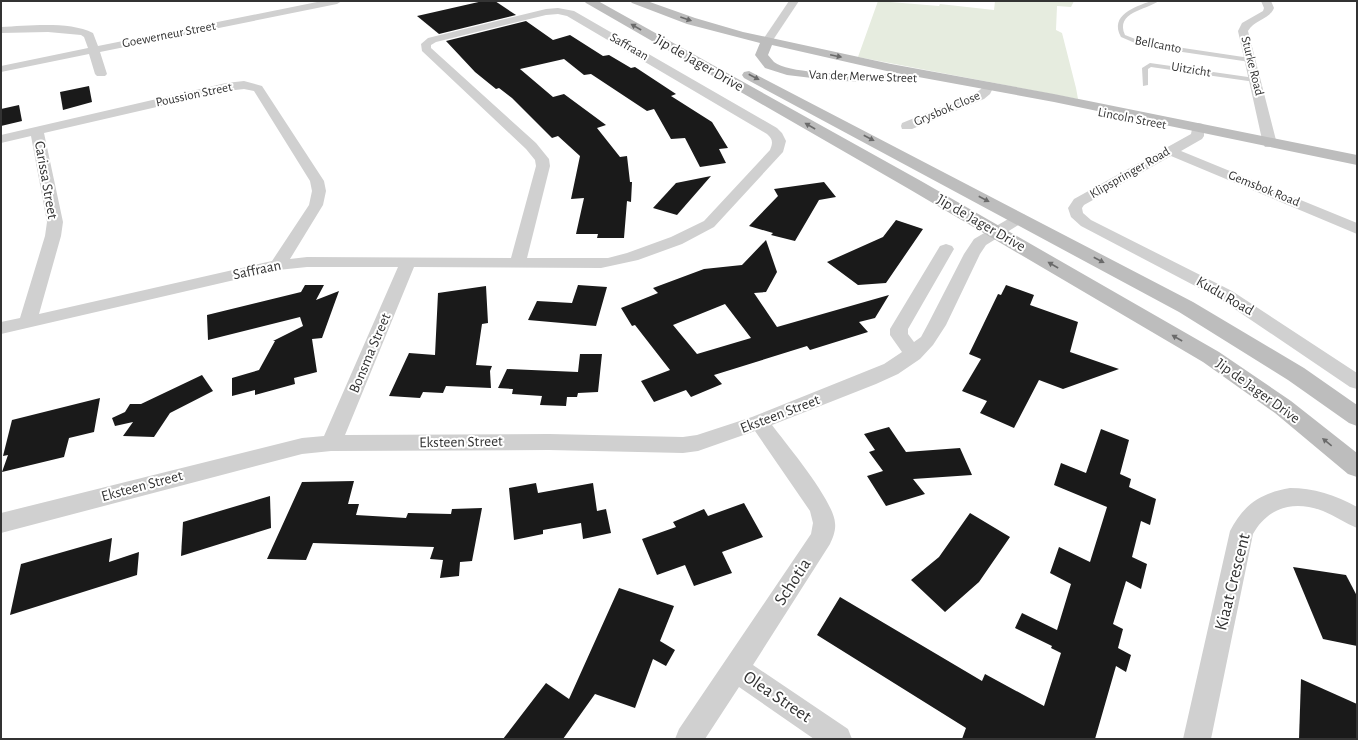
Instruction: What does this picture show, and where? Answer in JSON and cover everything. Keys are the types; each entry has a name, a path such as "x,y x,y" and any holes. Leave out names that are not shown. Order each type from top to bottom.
{"main road":[{"name":"Jip de Jager Drive","path":"590,1 996,232 1211,357 1283,407 1357,467"},
{"name":"Jip de Jager Drive","path":"608,1 1186,307 1296,374 1357,417"},
{"path":"636,1 715,28 767,41 987,88"},
{"path":"767,41 761,55 763,58 777,51 801,48"},
{"name":"Van der Merwe Street","path":"763,58 769,64 779,69 802,75 917,78 987,88"},
{"name":"Lincoln Street","path":"987,88 1197,130 1250,143 1273,143 1357,160"}],"street":[{"name":"Goewerneur Street","path":"1,69 337,1"},
{"path":"767,41 794,1"},
{"name":"Sturke Road","path":"1266,1 1269,8 1267,13 1243,29 1255,80 1273,143"},
{"name":"Saffraan","path":"1,328 278,265 307,262 408,263 611,262 628,259 697,231 709,224 776,152 780,142 779,138 772,131 570,13 558,11 546,12 432,40 426,44 426,49 531,146 542,159 543,166 518,262"},
{"path":"1,30 80,30 86,32 89,35 101,74"},
{"name":"Poussion Street","path":"1,139 226,87 244,85 258,89 317,181 319,191 316,205 278,265"},
{"name":"Grysbok Close","path":"907,126 980,96 987,88"},
{"name":"Carissa Street","path":"27,323 53,236 55,222 37,130"},
{"name":"Klipspringer Road","path":"1086,223 1076,214 1076,205 1197,136 1197,130"},
{"name":"Gemsbok Road","path":"1170,151 1357,229"},
{"name":"Eksteen Street","path":"1,523 302,446 332,443 549,442 683,445 712,440 870,379 891,369 913,354 927,341 937,325 972,254 980,242 1020,218"},
{"name":"Kudu Road","path":"1086,223 1226,296 1357,382"},
{"path":"913,354 899,336 899,329 946,249"},
{"name":"Bonsma Street","path":"332,443 408,263"},
{"name":"Schotia","path":"689,739 822,537 824,523 820,508 759,422"},
{"name":"Kiaat Crescent","path":"1197,739 1242,532 1252,516 1263,507 1282,497 1304,496 1330,503 1357,518"},
{"name":"Olea Street","path":"735,669 838,739"}],"lane":[{"name":"Bellcanto","path":"1156,1 1135,9 1125,16 1121,27 1123,36 1130,40 1148,45 1250,60"},
{"name":"Uitzicht","path":"1145,85 1145,68 1150,65 1255,80"}],"shaded area":[{"path":"878,1 939,6 940,4 994,10 995,1 1074,1 1071,7 1057,6 1056,30 1062,33 1078,99 858,57"}],"building":[{"path":"483,1 495,1 516,15 439,34 417,16"},
{"path":"526,21 553,40 570,35 603,56 609,55 631,68 635,67 676,94 671,96 712,122 728,148 719,149 726,163 700,167 685,138 671,139 654,109 647,111 591,74 584,75 564,59 520,69 553,97 564,94 606,125 597,128 620,157 627,156 630,182 632,182 631,202 627,201 624,238 597,238 598,234 576,234 584,198 571,199 580,156 558,136 552,138 512,98 499,88 496,89 475,72 446,41"},
{"path":"89,86 92,102 63,110 60,92"},
{"path":"19,105 22,121 1,126 1,109"},
{"path":"711,176 677,215 653,208 676,183"},
{"path":"824,182 836,197 819,200 795,241 771,235 773,233 749,226 778,196 774,189"},
{"path":"896,220 923,229 886,283 858,285 827,262 883,237"},
{"path":"766,240 777,272 766,292 754,293 777,327 889,295 875,318 859,322 868,332 810,350 807,346 714,375 722,384 691,397 686,390 654,402 641,381 670,370 635,325 632,326 621,308 658,293 653,288 704,269 742,265","holes":["725,304 751,338 697,354 673,325"]},
{"path":"305,285 324,285 316,300 339,291 322,338 312,339 317,372 294,378 295,384 255,395 255,390 232,396 232,378 259,370 275,341 273,341 303,326 300,317 208,340 207,315 301,292"},
{"path":"578,285 607,287 596,326 528,320 537,301 572,303"},
{"path":"1006,285 1034,295 1030,305 1078,322 1070,352 1119,369 1063,389 1039,380 1014,428 980,413 987,401 962,391 981,359 969,354 998,294 1001,295"},
{"path":"486,286 488,323 482,324 476,365 492,366 490,371 491,388 446,386 443,393 423,392 420,398 389,396 409,353 435,355 438,293"},
{"path":"580,354 602,354 598,392 578,393 577,397 567,397 566,406 540,405 542,396 512,394 513,389 498,388 507,369 578,372"},
{"path":"202,375 213,391 170,413 154,437 123,436 133,422 115,426 112,418 125,412 130,404 141,404"},
{"path":"100,398 94,432 69,438 64,457 2,472 8,455 3,456 12,420"},
{"path":"889,427 906,452 960,448 972,475 913,479 925,494 886,506 867,476 883,471 869,452 875,450 864,434"},
{"path":"1101,429 1129,440 1120,474 1131,479 1129,487 1156,499 1150,525 1141,521 1132,557 1147,564 1141,589 1126,581 1113,624 1123,629 1118,648 1131,655 1126,672 1116,666 1095,739 962,739 966,728 817,635 840,597 982,681 985,674 1044,706 1061,653 1051,648 1052,646 1015,628 1022,613 1057,630 1071,584 1050,573 1059,547 1090,562 1107,507 1054,485 1061,463 1086,473"},
{"path":"354,481 348,504 359,504 356,515 406,518 408,513 451,514 452,509 482,508 472,561 460,562 459,576 440,578 443,560 430,559 434,547 313,543 306,560 267,559 302,482"},
{"path":"536,483 538,493 593,483 597,511 606,509 611,533 583,539 581,523 543,530 543,534 514,540 509,488"},
{"path":"270,496 271,528 181,556 183,522"},
{"path":"744,503 763,537 722,552 732,573 694,586 685,565 657,575 642,539 676,527 673,522 704,509 708,516"},
{"path":"970,513 1010,537 979,582 945,612 911,580 939,557"},
{"path":"112,538 109,562 139,552 137,575 10,615 21,564"},
{"path":"1293,567 1346,575 1357,596 1357,646 1323,639"},
{"path":"619,588 674,606 660,641 675,650 666,666 653,659 635,708 595,694 563,739 503,739 546,683 569,699"},
{"path":"1301,679 1357,704 1357,739 1299,739"}]}
